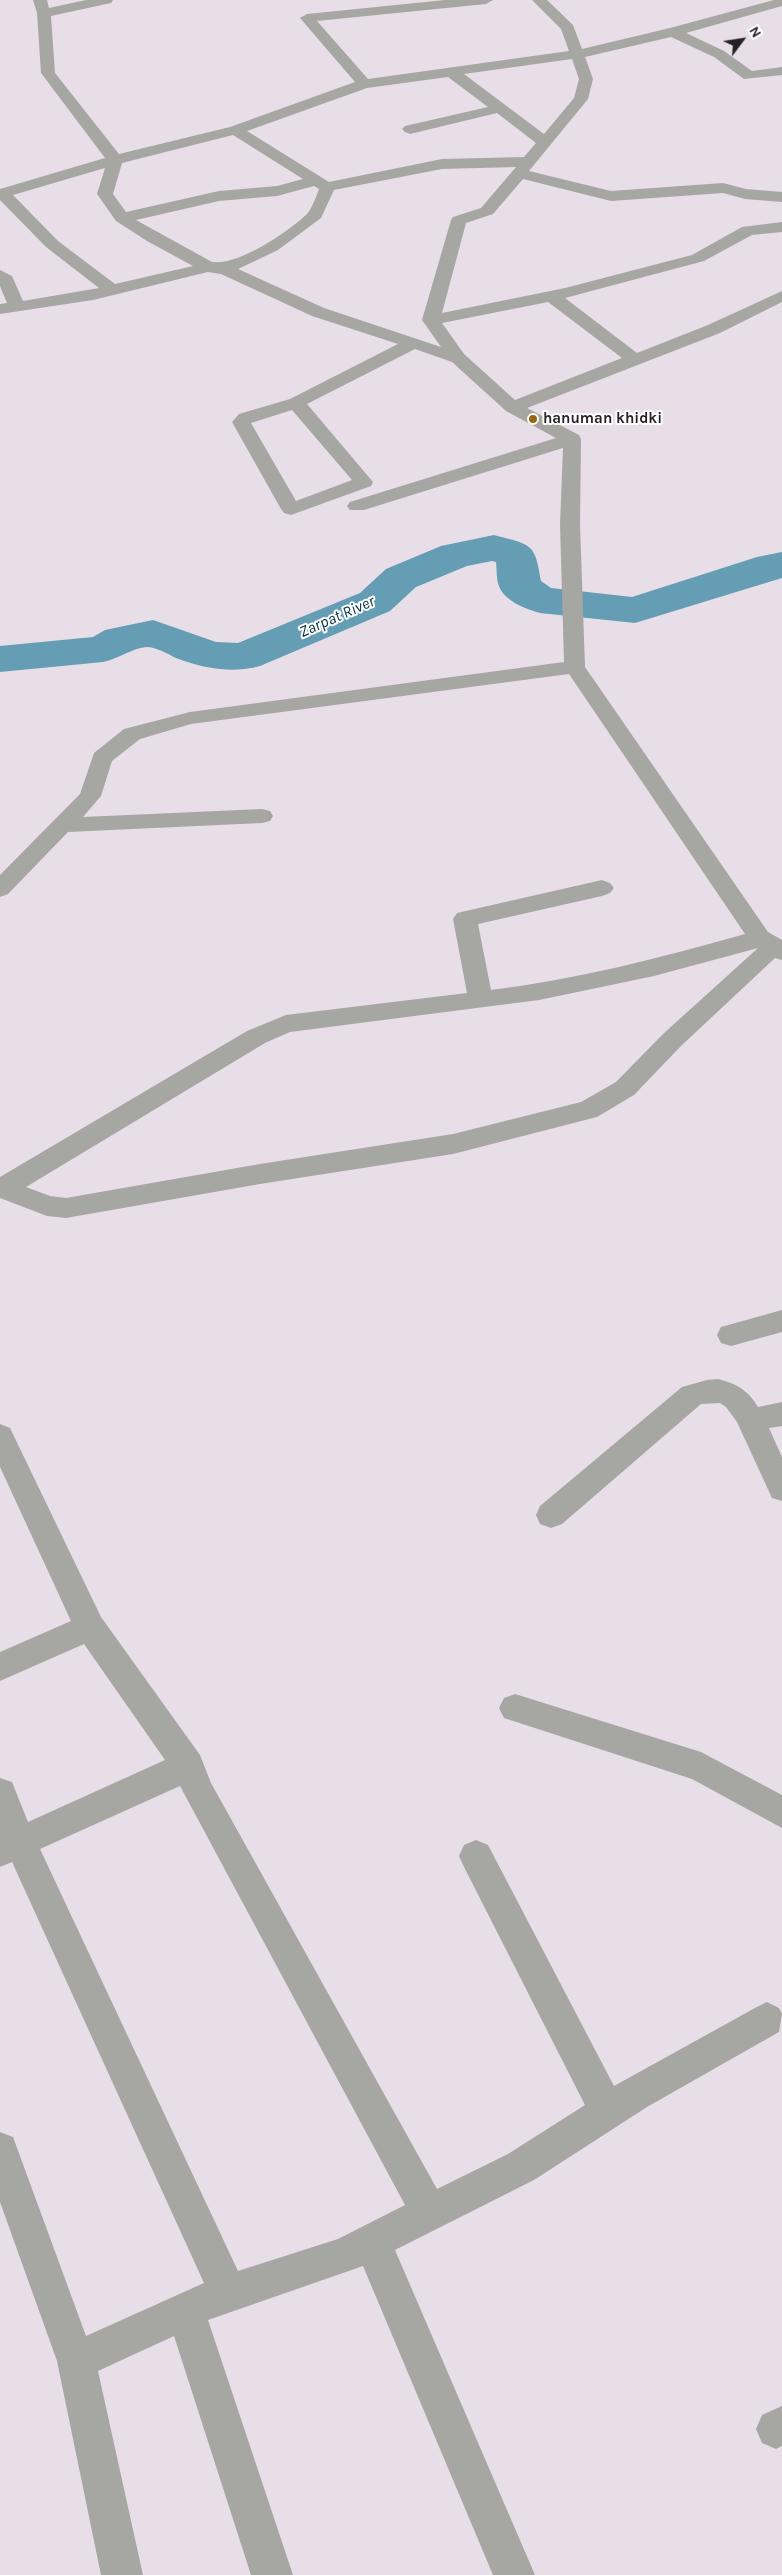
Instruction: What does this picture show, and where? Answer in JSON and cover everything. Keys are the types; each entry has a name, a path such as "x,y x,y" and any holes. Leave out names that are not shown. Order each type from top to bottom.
{"street":[{"path":"106,0 42,7 48,73 115,160"},
{"path":"364,84 307,18 486,0"},
{"path":"431,320 459,220 487,211 581,99 586,79 568,28 539,0"},
{"path":"112,290 52,244 2,194 115,160 235,130 364,84 578,54 673,32 773,2"},
{"path":"673,32 719,54 746,75 761,75 782,71"},
{"path":"451,72 545,142"},
{"path":"761,75 782,88"},
{"path":"410,129 501,108"},
{"path":"235,130 322,184"},
{"path":"115,160 105,194 122,218 153,238 208,267"},
{"path":"122,218 219,196 276,191 442,164 523,167 611,196 723,188 745,194 782,197"},
{"path":"225,269 272,246 315,215 322,184"},
{"path":"431,320 551,296 698,258 748,230 782,227"},
{"path":"0,275 6,280 8,309 112,290 208,267 225,269 318,312 458,358"},
{"path":"551,296 635,360"},
{"path":"512,407 714,329 782,296"},
{"path":"431,320 458,358 512,407 572,439"},
{"path":"296,403 364,482 291,509 241,422 245,418 296,403 412,344"},
{"path":"357,506 572,439"},
{"path":"572,439 570,524 575,667 772,945"},
{"path":"0,889 90,796 102,758 132,734 190,718 575,667"},
{"path":"60,825 262,816"},
{"path":"481,1000 465,919 602,888"},
{"path":"2,1187 270,1030 303,1021 532,993 772,945"},
{"path":"2,1187 47,1206 66,1208 260,1174 453,1144 588,1110 610,1101 622,1092 671,1041 772,945"},
{"path":"730,1334 782,1321"},
{"path":"551,1515 692,1395 718,1390 732,1395 745,1407 782,1488"},
{"path":"751,1420 782,1414"},
{"path":"0,1436 90,1627 188,1766 199,1792 430,2214"},
{"path":"0,1667 90,1627"},
{"path":"515,1708 701,1767 782,1813"},
{"path":"10,1847 188,1766"},
{"path":"0,1793 10,1847 229,2294"},
{"path":"476,1856 607,2111"},
{"path":"76,2361 211,2300 334,2260 430,2214 521,2167 607,2111 767,2020"},
{"path":"0,2150 76,2361 122,2575"},
{"path":"372,2242 514,2575"},
{"path":"186,2312 272,2575"}],"waterway":[{"name":"Zarpat River","path":"0,659 103,649 121,639 153,633 209,655 244,657 375,602 401,578 456,555 494,548 516,555 520,586 540,600 635,610 772,566 782,565"}],"place":[{"name":"hanuman khidki","path":"533,419"}]}
